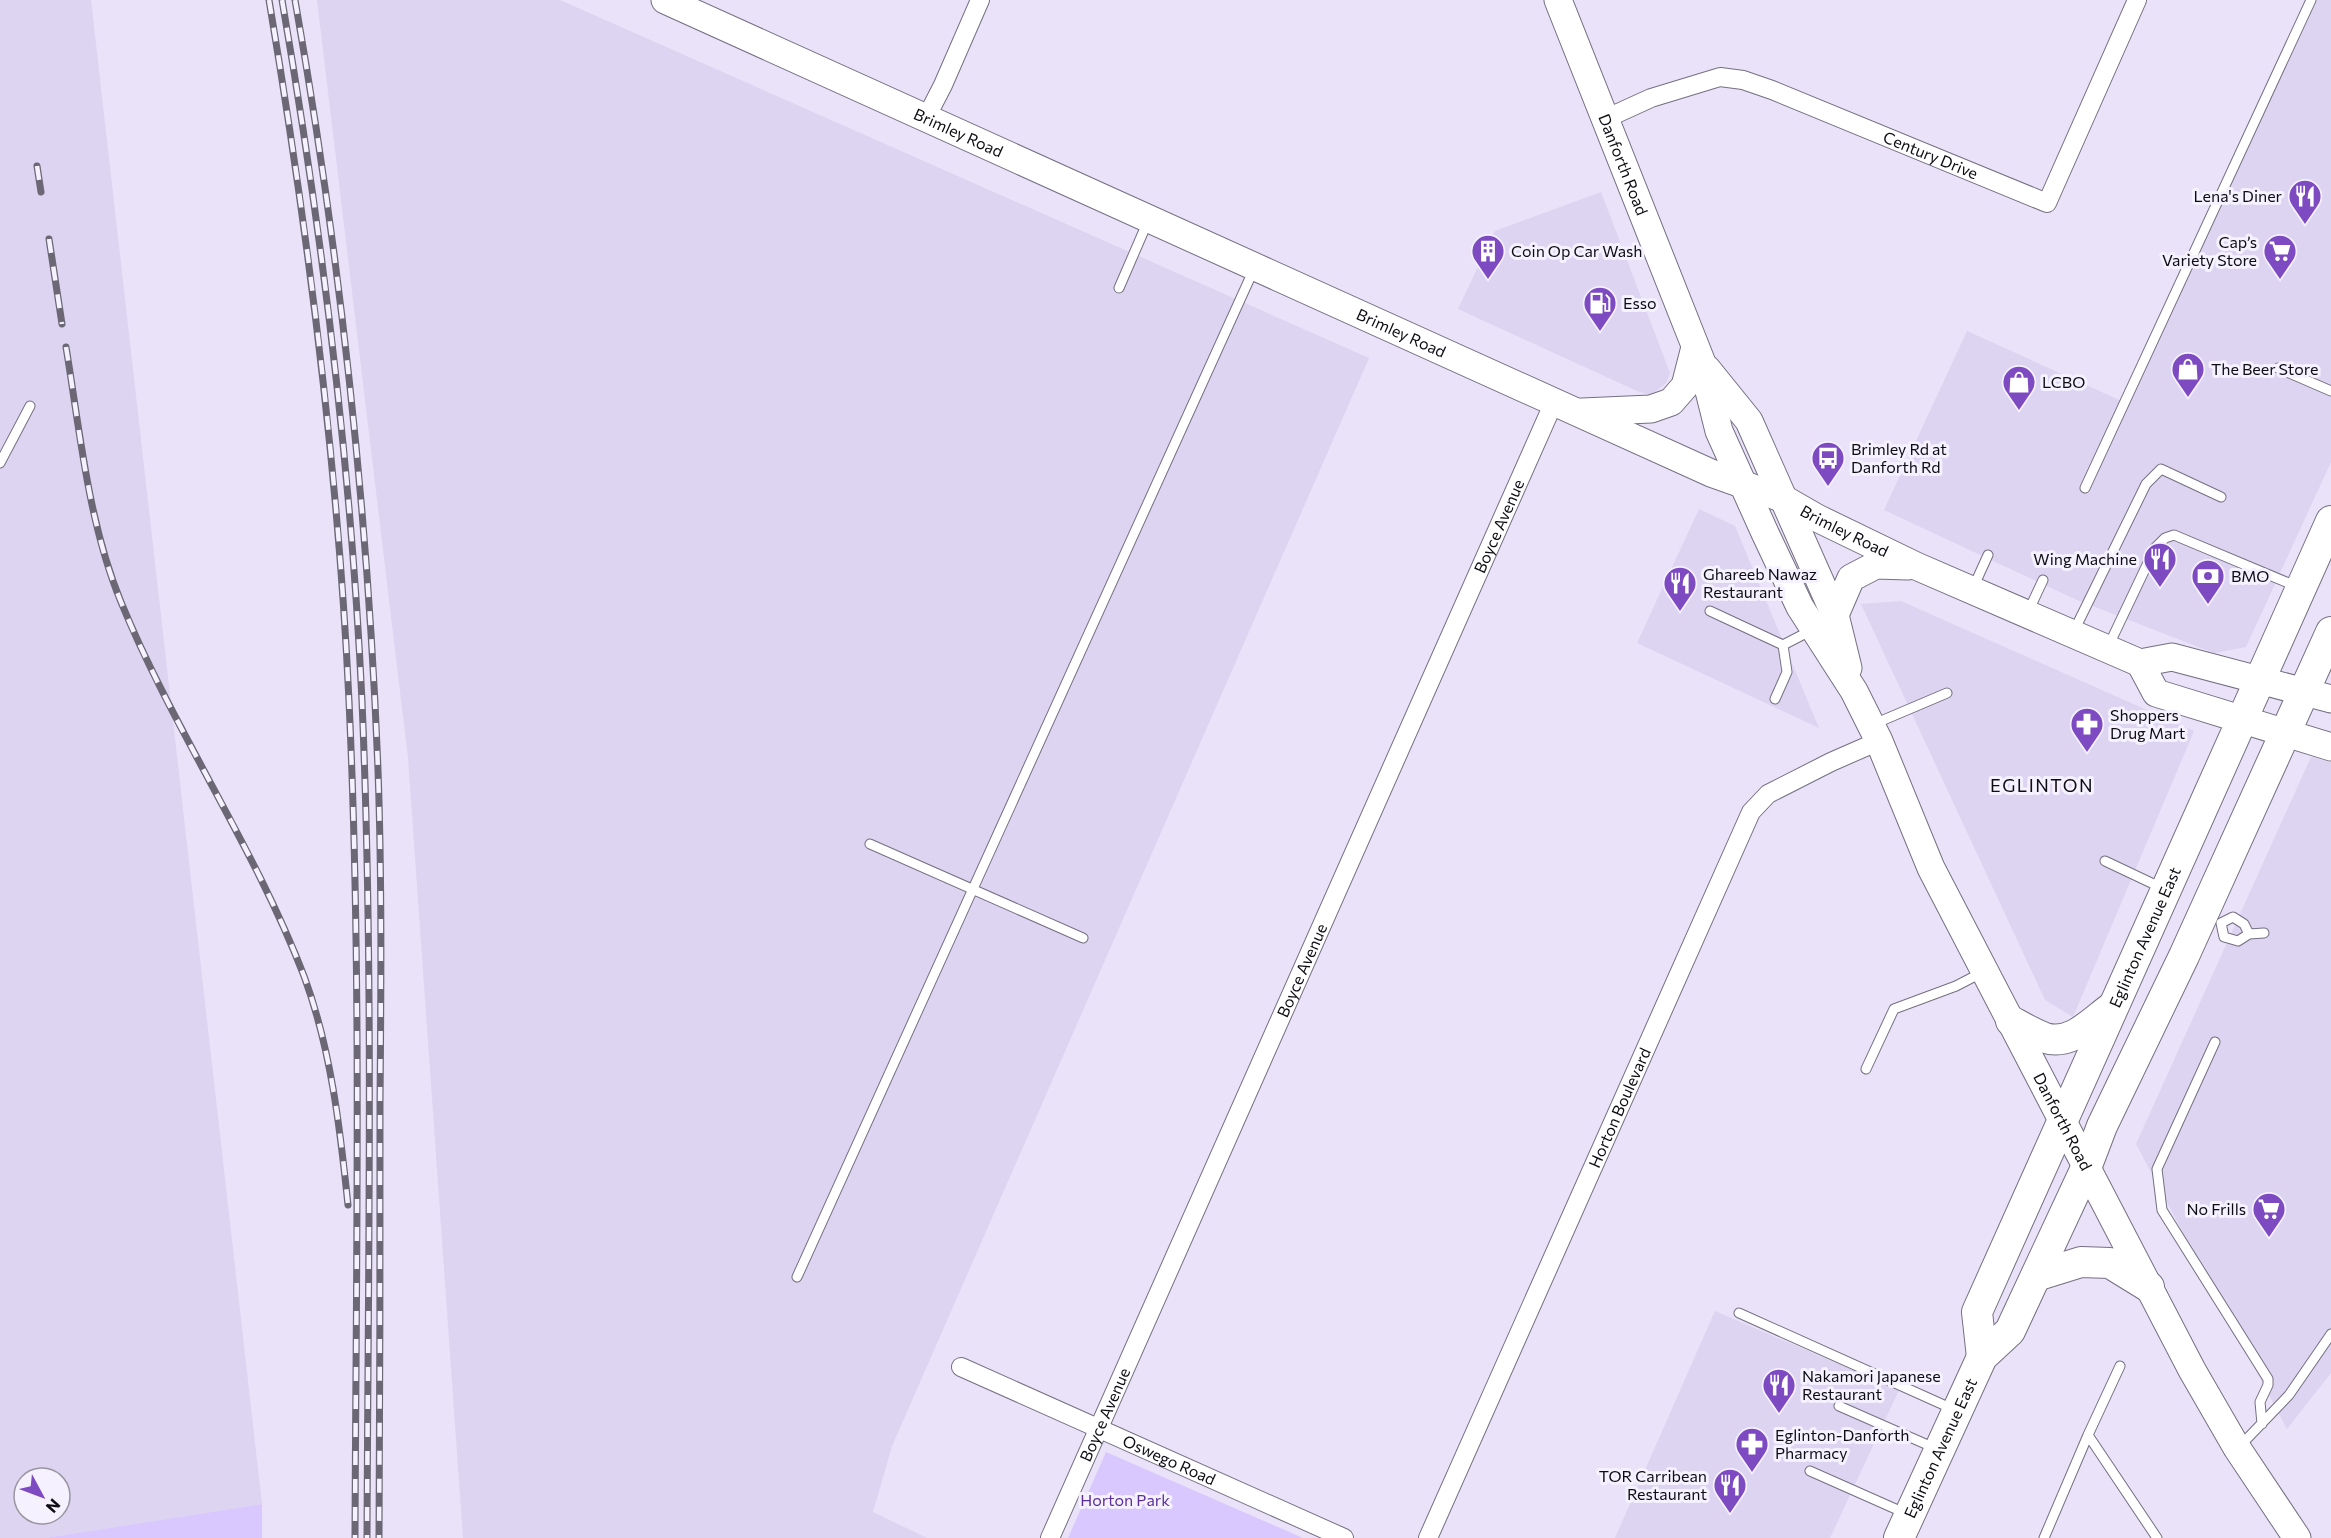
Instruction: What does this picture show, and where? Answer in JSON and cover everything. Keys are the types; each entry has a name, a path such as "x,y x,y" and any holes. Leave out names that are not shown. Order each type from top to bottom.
{"main road":[{"name":"Brimley Road","path":"665,0 1565,407 1711,472 1784,499 1817,518 1916,566 2140,663"},
{"name":"Danforth Road","path":"1558,0 1699,355 1719,430 1800,606 1825,622"},
{"name":"Danforth Road","path":"1699,355 1749,421 1784,499 1825,622 1854,692 1875,733 1931,868 2192,1370 2237,1449 2297,1538"},
{"path":"1565,407 1651,409 1671,402 1685,386 1699,355"},
{"name":"Eglinton Avenue East","path":"1982,1357 1977,1312 2331,521"},
{"path":"1825,622 1851,578 1876,565 1916,566"},
{"name":"Eglinton Avenue East","path":"1904,1527 1982,1357 2010,1331 2102,1126 2212,919 2284,733 2317,696 2331,632"},
{"path":"2317,696 2172,657 2140,663 2156,693 2331,747"},
{"path":"2011,1021 2047,1038 2066,1039 2074,1036 2116,1004"},
{"path":"2036,1276 2081,1262 2110,1263 2149,1287"}],"street":[{"path":"926,118 980,0"},
{"name":"Century Drive","path":"1605,119 1651,98 1698,82 1720,77 1743,80 2047,203 2137,0"},
{"name":"Boyce Avenue","path":"1050,1538 1565,407"},
{"name":"Horton Boulevard","path":"1428,1538 1751,812 1768,794 1830,762 1875,733"},
{"name":"Oswego Road","path":"961,1367 1100,1427 1344,1538"}],"lane":[{"path":"2085,488 2311,0"},
{"path":"1119,288 1149,219"},
{"path":"797,1277 1255,267"},
{"path":"2278,368 2331,392"},
{"path":"0,463 30,406"},
{"path":"2073,634 2146,484 2155,473 2161,469 2221,496"},
{"path":"2108,649 2155,548 2165,538 2174,535 2300,588"},
{"path":"1971,590 1988,555"},
{"path":"2027,615 2043,580"},
{"path":"1710,611 1783,645"},
{"path":"1783,645 1825,622"},
{"path":"1775,699 1787,672 1783,645"},
{"path":"1875,733 1947,693"},
{"path":"870,844 1083,938"},
{"path":"2105,861 2167,890"},
{"path":"2249,934 2244,924 2233,917 2212,919 2224,937 2238,941 2249,934 2264,933"},
{"path":"1866,1069 1894,1009 1956,986 1985,971"},
{"path":"2215,1042 2157,1169 2162,1210 2268,1379 2268,1385 2260,1402 2262,1424"},
{"path":"1739,1313 1957,1411"},
{"path":"2237,1449 2289,1395 2331,1334"},
{"path":"2044,1538 2120,1366"},
{"path":"1839,1406 1939,1450"},
{"path":"2088,1436 2157,1538"},
{"path":"1810,1471 1904,1527"}],"shaded area":[{"path":"0,0 91,0 262,1504 45,1538 0,1538"},
{"path":"317,0 560,0 1369,358 892,1446 873,1512 927,1538 463,1538 408,758"},
{"path":"2309,0 2331,0 2331,462 2246,647 2214,653 2077,600 1884,510 1967,331 2126,403"},
{"path":"1601,192 1670,373 1666,383 1651,395 1637,391 1458,309 1495,231"},
{"path":"1699,509 1735,526 1819,728 1637,643"},
{"path":"1901,601 2194,731 2073,1017 2045,1000 1861,604"},
{"path":"2311,757 2331,762 2331,1373 2287,1429 2136,1144"},
{"path":"1715,1311 1899,1390 1830,1538 1615,1538"}],"green space":[{"name":"Horton Park","path":"1106,1452 1303,1538 1068,1538"},
{"path":"262,1504 262,1538 45,1538"}],"railway":[{"path":"269,0 320,349 337,525 349,701 357,1014 355,1538"},
{"path":"282,0 310,174 333,349 350,525 362,701 369,1014 367,1538"},
{"path":"295,0 326,192 350,384 373,673 381,895 379,1538"},
{"path":"37,166 41,192"},
{"path":"49,239 62,324"},
{"path":"66,347 86,476 100,540 121,602 165,696 262,881 304,976 328,1060 342,1147 348,1205"}],"place":[{"name":"Lena's Diner","path":"2305,225"},
{"name":"Coin Op Car Wash","path":"1488,280"},
{"name":"Cap’s Variety Store","path":"2280,280"},
{"name":"Esso","path":"1600,332"},
{"name":"The Beer Store","path":"2188,398"},
{"name":"LCBO","path":"2019,411"},
{"name":"Brimley Rd at Danforth Rd","path":"1828,487"},
{"name":"Wing Machine","path":"2160,588"},
{"name":"BMO","path":"2208,605"},
{"name":"Ghareeb Nawaz Restaurant","path":"1680,612"},
{"name":"Shoppers Drug Mart","path":"2087,753"},
{"name":"No Frills","path":"2269,1238"},
{"name":"Nakamori Japanese Restaurant","path":"1779,1414"},
{"name":"Eglinton-Danforth Pharmacy","path":"1752,1473"},
{"name":"TOR Carribean Restaurant","path":"1730,1514"}],"district":[{"name":"EGLINTON","path":"2042,786"}]}
